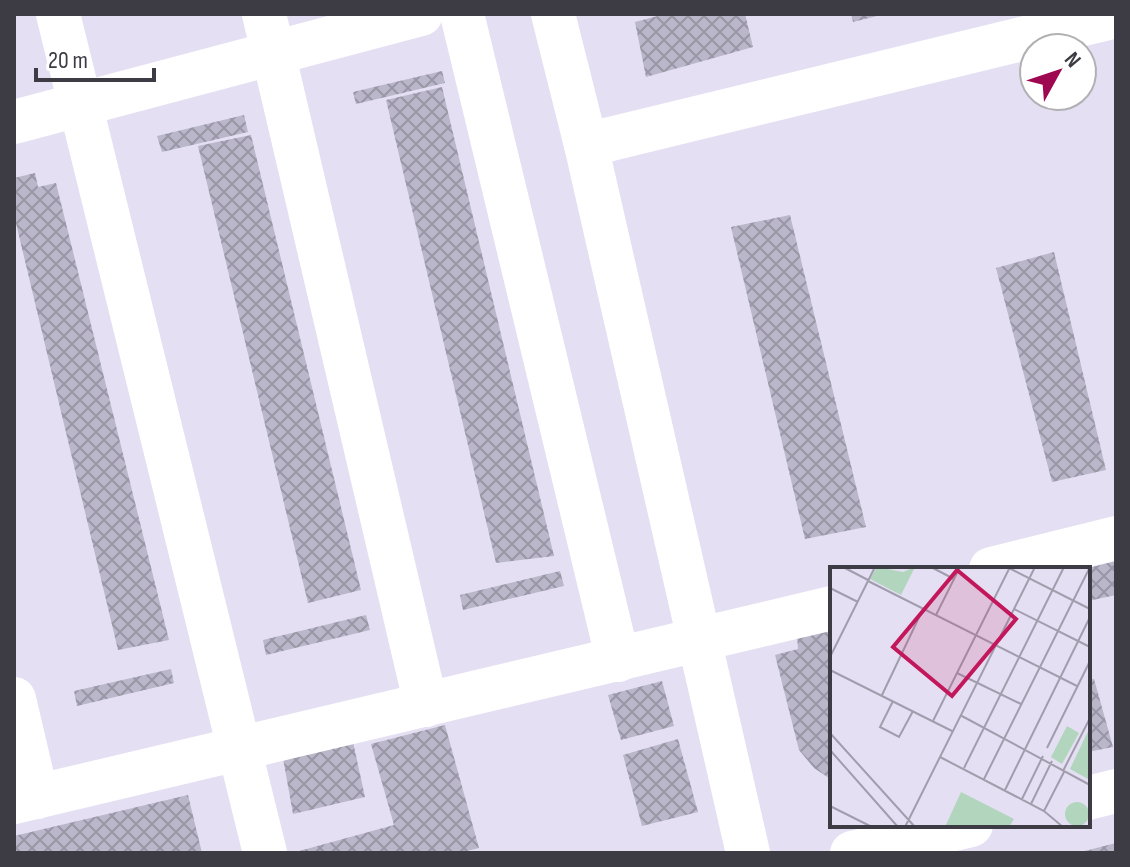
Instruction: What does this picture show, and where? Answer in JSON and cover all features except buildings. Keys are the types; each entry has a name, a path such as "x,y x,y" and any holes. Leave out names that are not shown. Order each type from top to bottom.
{"street":[{"path":"58,14 265,853"},
{"path":"14,122 79,105 268,34 421,14"},
{"path":"462,14 618,660"},
{"path":"553,14 586,145 748,853"},
{"path":"586,145 1028,26 1116,16"},
{"path":"268,34 426,705"},
{"path":"999,567 1116,538"},
{"path":"14,699 25,799 830,608"},
{"path":"1090,798 1116,791"},
{"path":"852,853 962,827"}]}
